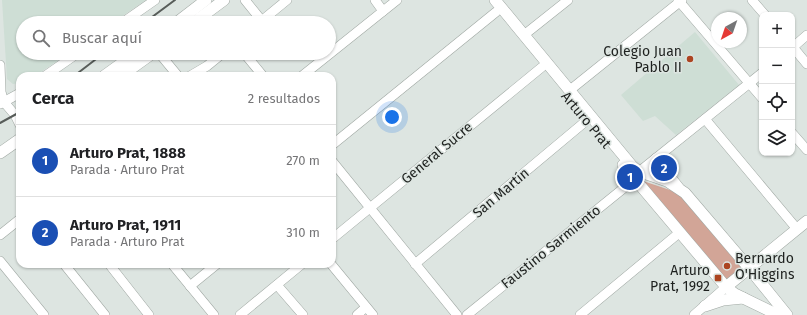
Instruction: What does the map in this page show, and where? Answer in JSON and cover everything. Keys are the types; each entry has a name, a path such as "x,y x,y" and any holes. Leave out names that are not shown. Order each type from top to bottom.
{"main road":[{"path":"185,16 206,0"},
{"path":"202,16 224,0"},
{"name":"Arturo Prat","path":"486,0 586,121 638,175 667,181 684,193 749,268 787,315"},
{"name":"Arturo Prat","path":"495,0 632,166 679,233 726,287 743,298 778,315"},
{"path":"110,72 126,60"},
{"path":"127,72 143,60"},
{"path":"0,153 16,142"},
{"path":"0,162 16,151"},
{"path":"726,287 807,221"},
{"path":"705,306 723,300 743,298"}],"street":[{"path":"132,16 155,0"},
{"path":"245,0 257,16"},
{"path":"268,16 287,0"},
{"path":"375,0 383,11"},
{"path":"336,49 397,0"},
{"path":"524,35 568,0"},
{"path":"752,0 762,12"},
{"path":"570,90 680,1 759,94"},
{"path":"336,142 496,12"},
{"path":"795,45 807,36"},
{"path":"793,48 807,64"},
{"path":"51,72 68,60"},
{"path":"164,60 175,72"},
{"path":"197,72 214,60"},
{"path":"250,60 260,72"},
{"path":"307,72 322,60"},
{"path":"0,65 2,103 16,118"},
{"name":"General Sucre","path":"336,237 542,67"},
{"name":"Faustino Sarmiento","path":"467,315 638,175 656,158 759,76"},
{"path":"2,103 16,95"},
{"path":"705,119 797,229"},
{"name":"San Martín","path":"416,264 586,121"},
{"path":"795,136 807,150"},
{"name":"Arturo Prat","path":"656,158 684,193"},
{"path":"336,166 457,315"},
{"path":"0,235 16,222"},
{"path":"580,315 679,233"},
{"path":"0,261 44,315"},
{"path":"67,268 105,315"},
{"path":"111,268 149,315"},
{"path":"175,268 214,315"},
{"path":"190,286 211,268"},
{"path":"240,315 297,268"},
{"path":"334,268 373,315"},
{"path":"277,285 303,315"},
{"path":"694,315 726,287"},
{"path":"357,315 366,307"}],"shaded area":[{"path":"2,0 146,0 122,16 16,16 16,60 59,60 41,72 16,72 16,84 13,84 7,79"},
{"name":"Colegio Juan Pablo II","path":"695,32 739,85 676,135 655,116 643,121 621,95"},
{"path":"643,181 679,193 742,266 727,280"}],"railway":[{"path":"153,16 175,0"},
{"path":"79,72 95,60"},
{"path":"0,123 16,114"}],"place":[{"name":"Colegio Juan Pablo II","path":"690,59"},
{"name":"Arturo Prat, 1911","path":"664,168"},
{"name":"Arturo Prat, 1888","path":"630,177"},
{"name":"Bernardo O'Higgins","path":"727,266"},
{"name":"Arturo Prat, 1992","path":"718,278"}]}
